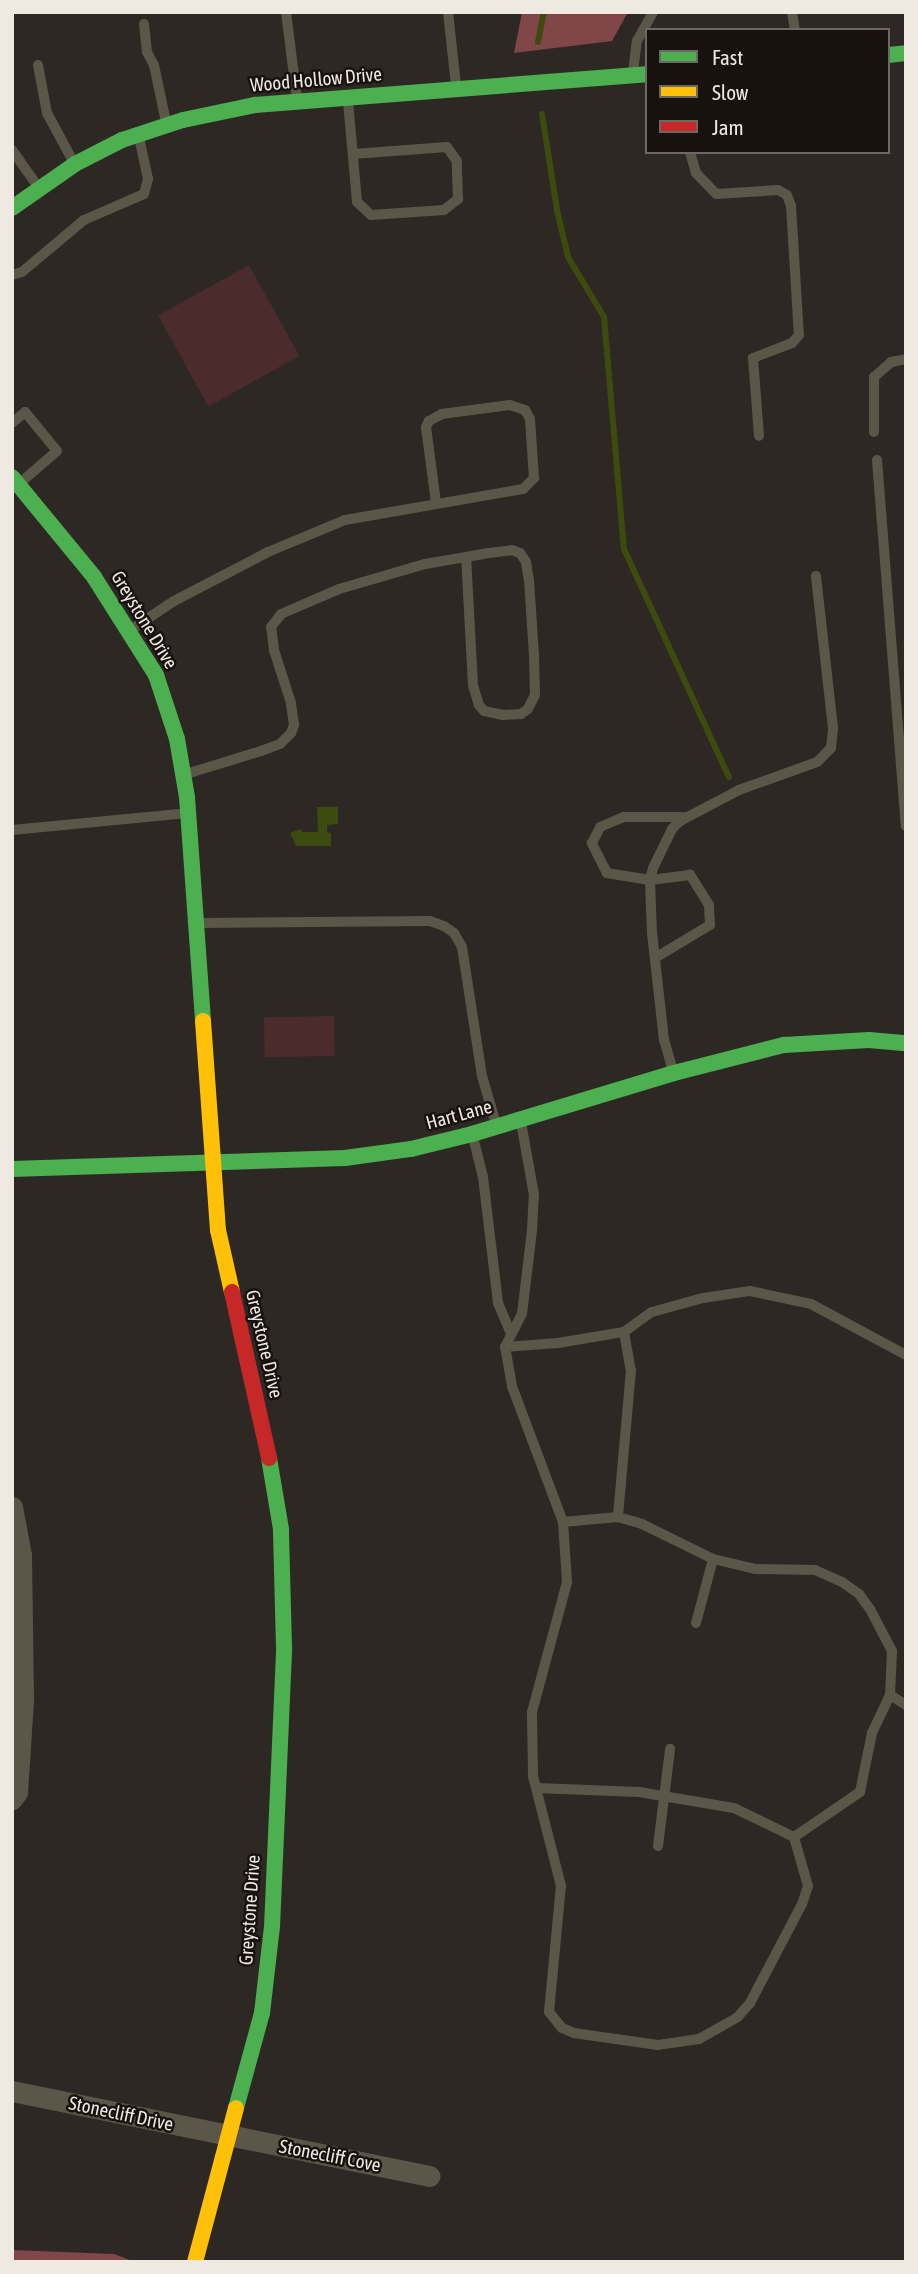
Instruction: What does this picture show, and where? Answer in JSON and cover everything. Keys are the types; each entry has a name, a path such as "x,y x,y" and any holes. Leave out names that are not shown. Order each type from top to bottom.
{"street":[{"name":"Wood Hollow Drive","path":"12,208 75,164 139,134 166,125 255,105 640,74"},
{"name":"Greystone Drive","path":"15,481 94,577 130,630 156,675 177,739 189,813 220,1242 272,1472 281,1530 285,1592 272,1927 262,2013 195,2262"},
{"name":"Hart Lane","path":"12,1169 345,1158 411,1149 472,1134 674,1073 784,1045 869,1040 906,1043"},
{"path":"12,1507 21,1555 23,1700 17,1792 12,1799"},
{"name":"Stonecliff Drive","path":"12,2091 230,2136"},
{"name":"Stonecliff Cove","path":"230,2136 429,2176"}],"lane":[{"path":"286,12 298,102"},
{"path":"448,12 456,89"},
{"path":"640,74 637,41 653,12"},
{"path":"144,24 147,52 154,65 166,125"},
{"path":"38,65 47,113 75,164"},
{"path":"348,98 357,202 370,215 444,210 458,199 457,161 447,147 353,154"},
{"path":"12,275 22,272 84,220 144,194 148,179 139,134"},
{"path":"12,150 39,188"},
{"path":"691,154 696,173 716,194 778,190 787,195 791,206 799,335 792,343 752,358 759,436"},
{"path":"874,432 874,377 891,362 906,359"},
{"path":"130,630 174,601 257,558 345,520 515,492 529,485 534,478 534,451 530,419 524,410 510,405 442,414 429,421 426,427 436,503"},
{"path":"12,423 25,412 57,451 15,481"},
{"path":"877,460 901,687 906,825"},
{"path":"183,775 271,747 290,733 294,725 291,703 274,650 271,628 281,614 339,590 425,564 466,557 512,550 520,553 526,562 535,695 533,704 521,715 494,713 479,705 472,671 466,557"},
{"path":"674,1073 664,1040 650,880 672,829 685,817 739,790 817,762 831,748 833,728 816,576"},
{"path":"12,830 189,813"},
{"path":"655,958 710,925 709,905 690,875 650,880 607,873 592,843 600,827 624,817 685,817"},
{"path":"197,923 430,921 444,926 454,933 462,947 482,1076 497,1126"},
{"path":"521,1119 533,1207 522,1314 505,1347 512,1385 563,1522 567,1582 532,1712 536,1788 561,1886 549,2012 562,2028 574,2033 658,2045 699,2039 738,2017 765,1979 808,1886 794,1837 734,1808 639,1792 536,1788"},
{"path":"472,1134 483,1177 498,1303 511,1334"},
{"path":"505,1347 558,1343 625,1332 652,1312 704,1298 750,1291 811,1304 906,1354"},
{"path":"618,1517 631,1370 625,1332"},
{"path":"563,1522 618,1517 642,1524 713,1559 755,1569 815,1570 842,1582 859,1594 892,1651 890,1695 872,1733 860,1792 794,1837"},
{"path":"696,1623 713,1559"},
{"path":"890,1695 906,1705"},
{"path":"658,1846 670,1749"}],"shaded area":[{"path":"522,12 628,12 612,41 514,53"},
{"path":"249,265 299,356 208,406 158,315"},
{"path":"317,807 338,807 338,824 327,825 327,832 331,833 331,846 296,846 290,833 301,829 302,832 318,832"},
{"path":"334,1016 335,1056 265,1057 264,1017"},
{"path":"12,2250 114,2254 135,2262 12,2262"}],"waterway":[{"path":"538,42 544,12"},
{"path":"542,114 557,210 568,257 604,317 624,549 729,777"}],"traffic: fast":[{"path":"890,55 906,53"},
{"path":"12,208 75,164 122,140 183,120 255,105 645,74"},
{"path":"12,477 94,577 156,675 177,739 187,797 203,1021"},
{"path":"12,1169 345,1158 411,1149 472,1134 674,1073 784,1045 869,1040 906,1043"},
{"path":"236,2108 262,2013 272,1927 284,1647 281,1529 269,1458"}],"traffic: slow":[{"path":"203,1021 218,1230 232,1292"},
{"path":"195,2262 236,2108"}],"traffic: jam":[{"path":"232,1292 269,1458"}]}
